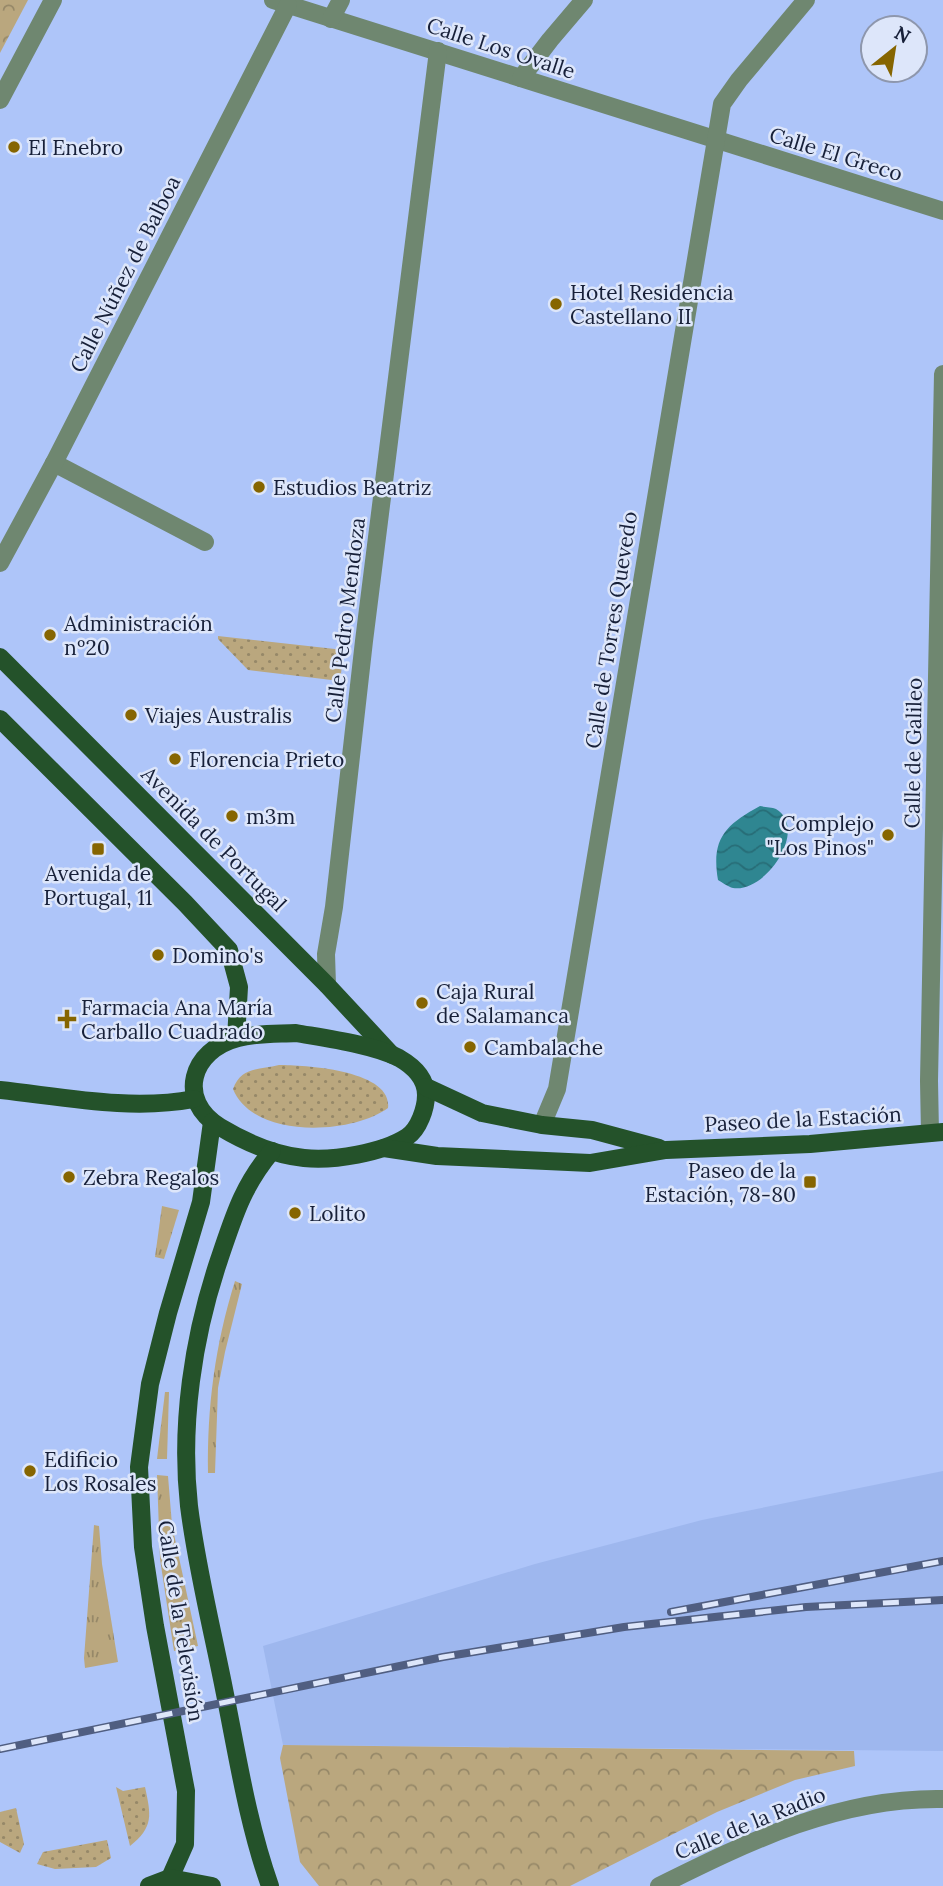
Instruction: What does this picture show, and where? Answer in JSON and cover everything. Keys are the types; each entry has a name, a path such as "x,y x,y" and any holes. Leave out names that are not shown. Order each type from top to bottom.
{"main road":[{"name":"Avenida de Portugal","path":"0,657 327,985 392,1055 412,1067 426,1087"},
{"path":"0,719 229,950 239,987 236,1038"},
{"path":"392,1055 336,1040 296,1033 236,1038 204,1058 197,1068 193,1083 194,1099 212,1122 237,1137 272,1151 305,1158 346,1156 384,1148 410,1136 426,1102 426,1087"},
{"name":"Paseo de la Estación","path":"426,1087 482,1113 542,1125 592,1130 666,1150"},
{"path":"0,1090 131,1104 164,1105 194,1099"},
{"name":"Calle de la Televisión","path":"170,1878 186,1844 186,1791 143,1547 139,1467 150,1384 201,1202 212,1122"},
{"name":"Paseo de la Estación","path":"384,1148 437,1157 565,1164 590,1163 666,1150 810,1144 937,1133"},
{"name":"Calle de la Televisión","path":"270,1886 254,1838 196,1551 186,1466 196,1350 211,1282 234,1210 247,1185 272,1151"},
{"path":"149,1886 170,1878 212,1886"}],"street":[{"path":"0,100 53,0"},
{"path":"331,19 341,0"},
{"path":"521,78 584,0"},
{"name":"Calle de Torres Quevedo","path":"542,1125 557,1089 563,1056 722,104 738,80 806,0"},
{"name":"Calle Los Ovalle","path":"281,2 715,140"},
{"name":"Calle Núñez de Balboa","path":"0,563 54,464 281,2"},
{"name":"Calle Pedro Mendoza","path":"327,985 326,954 334,907 364,640 438,51"},
{"name":"Calle El Greco","path":"715,140 943,211"},
{"name":"Calle de Galileo","path":"937,1133 929,1081 943,374"},
{"path":"54,464 205,542"},
{"name":"Calle de la Radio","path":"659,1886 775,1832 834,1812 877,1802 943,1799"}],"shaded area":[{"path":"943,1471 943,1751 283,1745 263,1646 535,1564 702,1520"}],"green space":[{"path":"0,0 28,0 0,53"},
{"path":"218,636 344,650 340,681 248,670"},
{"path":"279,1065 307,1066 345,1072 362,1078 377,1085 386,1095 388,1108 372,1117 328,1127 281,1124 260,1117 244,1105 233,1089 246,1073"},
{"path":"162,1206 179,1210 164,1259 155,1257"},
{"path":"235,1281 242,1284 218,1388 215,1473 208,1473 214,1376 222,1329"},
{"path":"165,1392 169,1392 167,1459 157,1459"},
{"path":"157,1475 168,1476 172,1525 198,1646 174,1651 160,1559"},
{"path":"94,1525 99,1526 102,1564 118,1662 85,1668 84,1658"},
{"path":"283,1745 854,1751 855,1766 795,1780 717,1812 570,1886 319,1886 300,1862 280,1758"},
{"path":"116,1787 123,1791 145,1787 149,1820 143,1833 130,1846"},
{"path":"16,1808 24,1844 20,1853 0,1842 0,1812"},
{"path":"107,1840 111,1858 96,1867 55,1869 37,1864 43,1852"}],"water":[{"path":"760,806 776,809 785,818 788,830 786,844 770,870 758,881 746,887 733,888 718,880 716,866 719,844 729,827"}],"railway":[{"path":"671,1612 943,1561"},
{"path":"0,1749 443,1657 624,1627 806,1607 943,1600"}],"place":[{"name":"El Enebro","path":"14,147"},
{"name":"Hotel Residencia Castellano II","path":"556,304"},
{"name":"Estudios Beatriz","path":"259,487"},
{"name":"Administración nº20","path":"50,635"},
{"name":"Viajes Australis","path":"131,715"},
{"name":"Florencia Prieto","path":"175,759"},
{"name":"m3m","path":"232,816"},
{"name":"Complejo \"Los Pinos\"","path":"888,835"},
{"name":"Avenida de Portugal, 11","path":"98,849"},
{"name":"Domino's","path":"158,955"},
{"name":"Caja Rural de Salamanca","path":"422,1003"},
{"name":"Farmacia Ana María Carballo Cuadrado","path":"67,1019"},
{"name":"Cambalache","path":"470,1047"},
{"name":"Zebra Regalos","path":"69,1177"},
{"name":"Paseo de la Estación, 78-80","path":"810,1182"},
{"name":"Lolito","path":"295,1213"},
{"name":"Edificio Los Rosales","path":"30,1471"}]}
